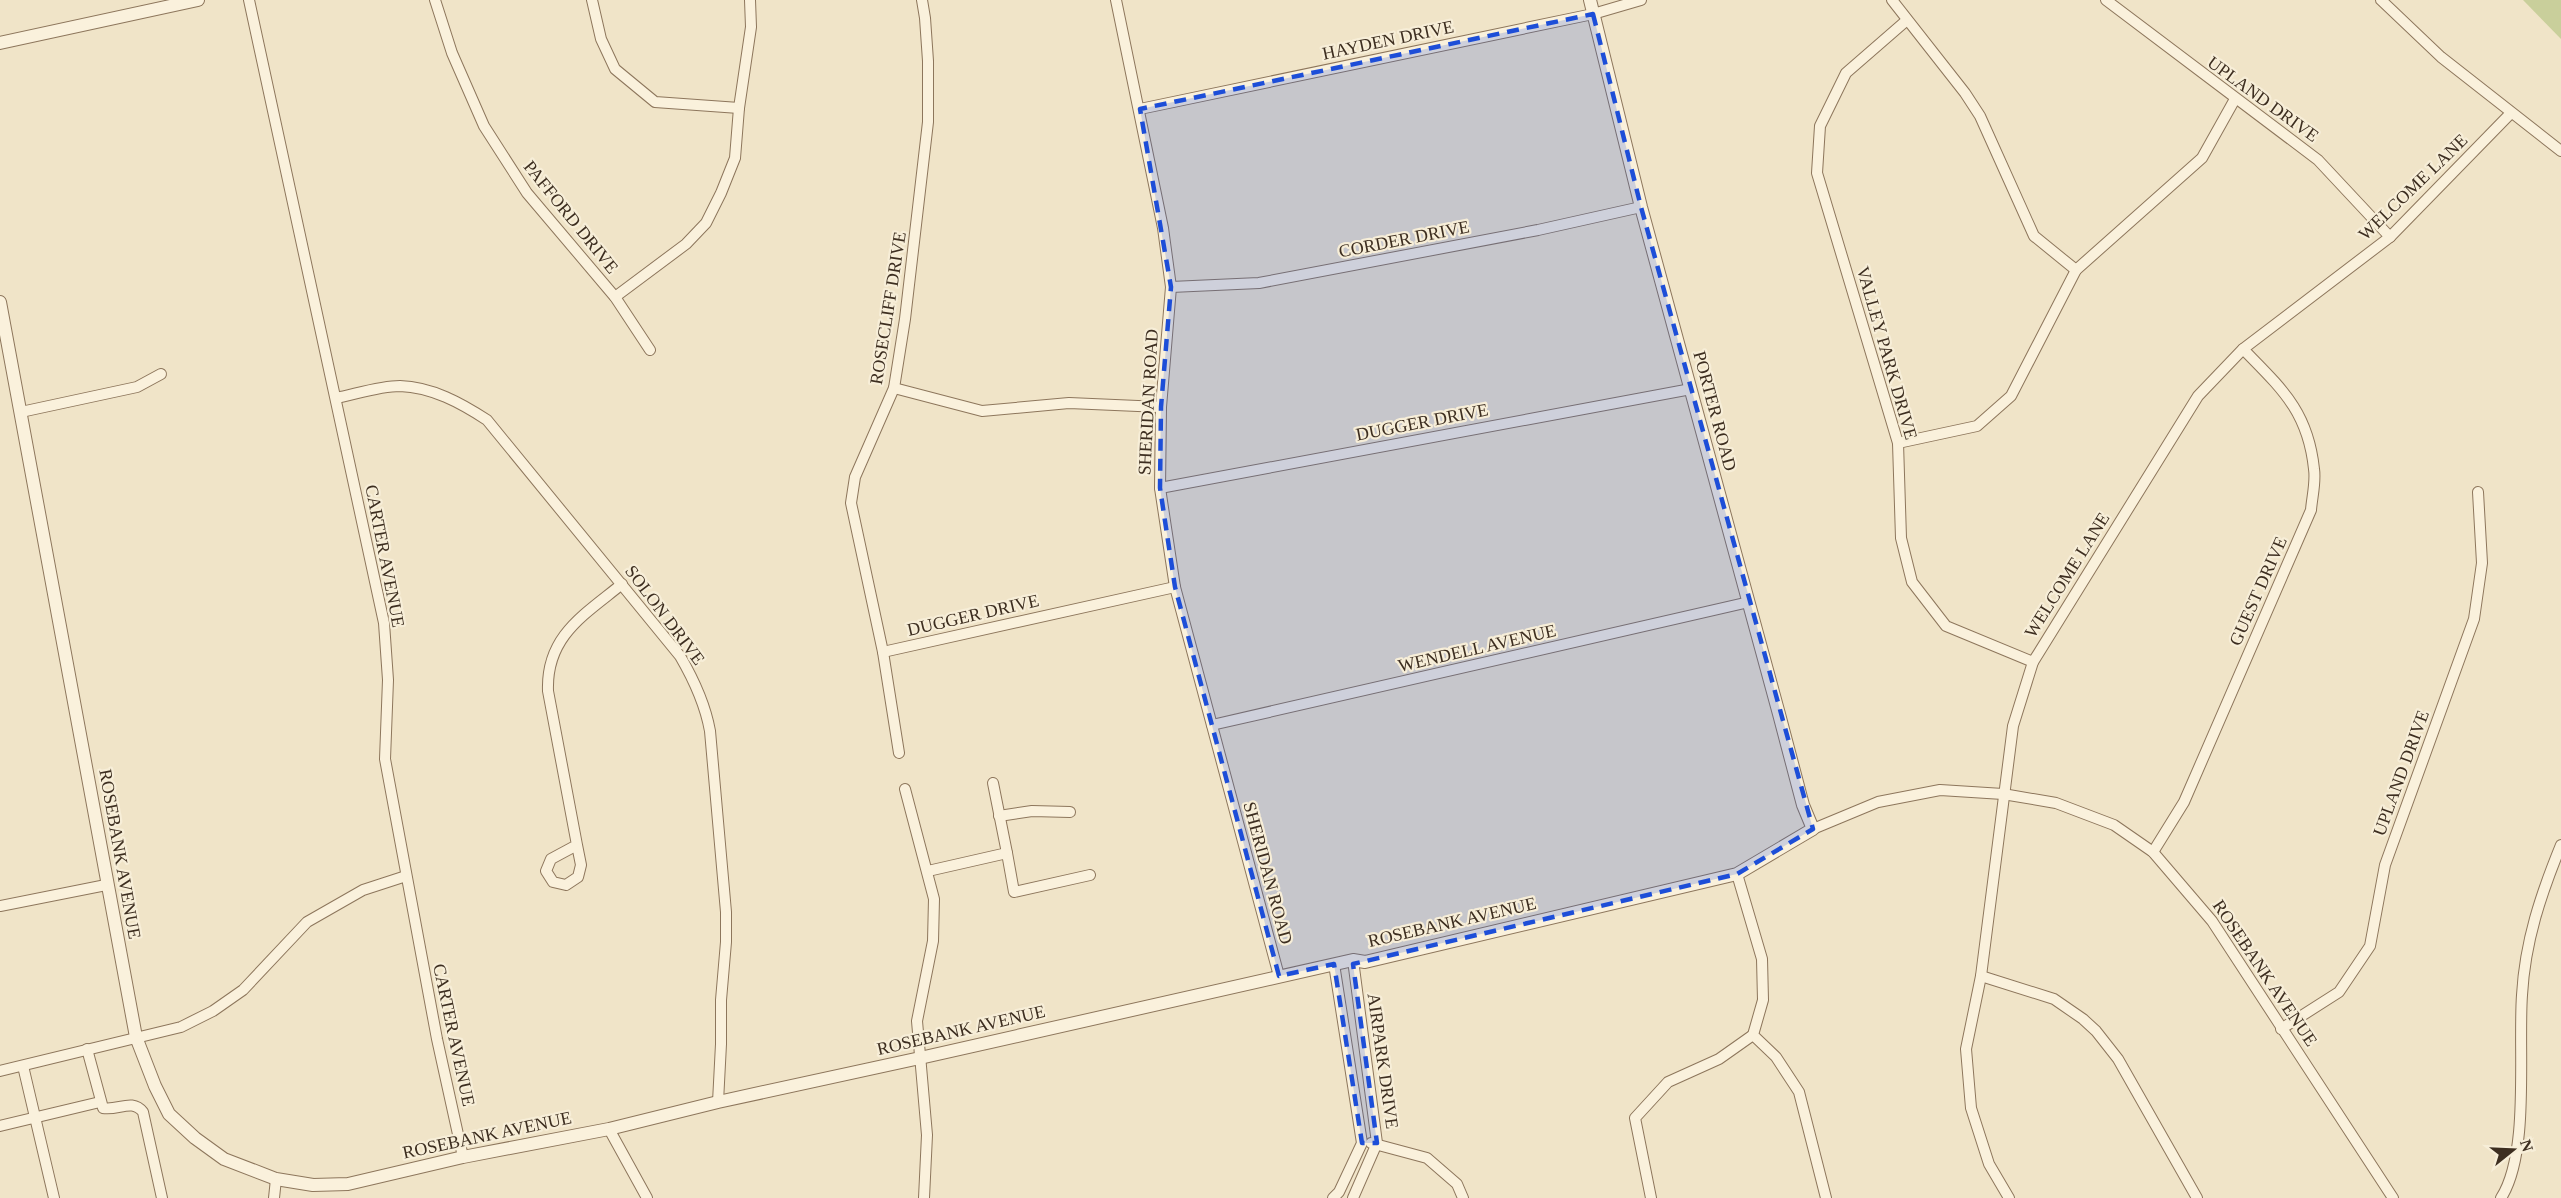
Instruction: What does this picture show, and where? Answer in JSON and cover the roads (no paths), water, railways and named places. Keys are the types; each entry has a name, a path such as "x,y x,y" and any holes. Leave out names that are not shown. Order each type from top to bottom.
{"street":[{"path":"0,43 198,0"},
{"name":"CARTER AVENUE","path":"249,0 384,622 388,680 385,759 406,876 463,1157"},
{"name":"PAFFORD DRIVE","path":"435,0 452,53 484,126 527,193 615,297 650,350"},
{"path":"592,0 601,39 615,69 655,102 739,108"},
{"path":"615,297 686,244 706,223 735,158 739,108 751,27 750,0"},
{"name":"ROSECLIFF DRIVE","path":"899,753 887,692 883,652 851,503 855,477 894,388 916,232 927,122 928,61 925,18 921,0"},
{"name":"SHERIDAN ROAD","path":"1116,0 1163,228 1171,288 1161,408 1160,488 1175,587 1279,976"},
{"name":"PORTER ROAD","path":"1590,0 1641,207 1796,783 1812,829"},
{"name":"HAYDEN DRIVE","path":"1140,109 1593,14 1641,0"},
{"path":"1892,0 1965,93 1980,116 2034,236 2076,270"},
{"name":"UPLAND DRIVE","path":"2106,0 2235,99 2318,159 2390,237"},
{"path":"2381,0 2441,57 2561,151"},
{"name":"VALLEY PARK DRIVE","path":"1907,20 1846,73 1820,126 1817,173 1898,443 1901,538 1912,582 1946,627 2032,662"},
{"path":"1898,443 1977,426 2011,396 2076,270 2202,158 2235,99"},
{"name":"WELCOME LANE","path":"2009,1198 1989,1164 1971,1108 1966,1049 1981,976 2013,726 2032,662 2198,396 2243,349 2390,237 2511,113"},
{"name":"CORDER DRIVE","path":"1171,288 1259,283 1538,230 1641,207"},
{"name":"ROSEBANK AVENUE","path":"0,302 106,885 136,1037 155,1086 169,1114 195,1138 224,1159 276,1179 313,1185 348,1184 463,1157 609,1129 718,1102 1279,976 1353,960 1365,962 1737,874 1812,829 1878,802 1940,790 2003,794 2056,803 2114,825 2153,852 2212,921 2393,1198"},
{"name":"GUEST DRIVE","path":"2153,852 2184,802 2311,510 2314,470 2303,421 2285,392 2243,349"},
{"path":"21,412 137,387 161,374"},
{"name":"SOLON DRIVE","path":"336,398 400,386 432,391 470,409 486,420 680,656 695,682 707,713 713,754 726,912 726,942 720,1000 722,1044 718,1102"},
{"path":"894,388 982,411 1069,403 1161,408"},
{"name":"DUGGER DRIVE","path":"1160,488 1691,389"},
{"name":"UPLAND DRIVE","path":"2281,1029 2338,992 2370,946 2385,865 2474,619 2482,563 2478,492"},
{"path":"577,845 548,691 548,673 560,640 571,626 622,584"},
{"name":"DUGGER DRIVE","path":"883,652 1175,587"},
{"name":"WENDELL AVENUE","path":"1212,725 1749,602"},
{"path":"993,783 1014,892 1090,875"},
{"path":"905,789 934,899 933,940 917,1021 927,1135 924,1198"},
{"path":"999,816 1032,811 1070,812"},
{"path":"2501,1198 2508,1187 2517,1154 2522,995 2528,943 2540,896 2561,845"},
{"path":"928,871 1007,853"},
{"path":"1651,1198 1635,1118 1668,1082 1719,1059 1753,1035 1762,1000 1762,959 1737,874"},
{"path":"0,1071 181,1027 213,1011 243,990 307,922 363,890 406,876"},
{"path":"0,906 106,885"},
{"name":"AIRPARK DRIVE","path":"1353,960 1377,1143 1353,1198"},
{"name":"AIRPARK DRIVE","path":"1333,1198 1340,1192 1362,1143 1334,964"},
{"path":"1981,976 2054,999 2096,1031 2118,1059 2197,1198"},
{"path":"1753,1035 1776,1057 1799,1092 1826,1198"},
{"path":"87,1049 103,1108 137,1105 143,1112 162,1198"},
{"path":"22,1066 54,1198"},
{"path":"0,1126 100,1102"},
{"path":"609,1129 647,1198"},
{"path":"1362,1143 1377,1143 1427,1158 1457,1184 1463,1198"},
{"path":"273,1198 276,1179"}]}
